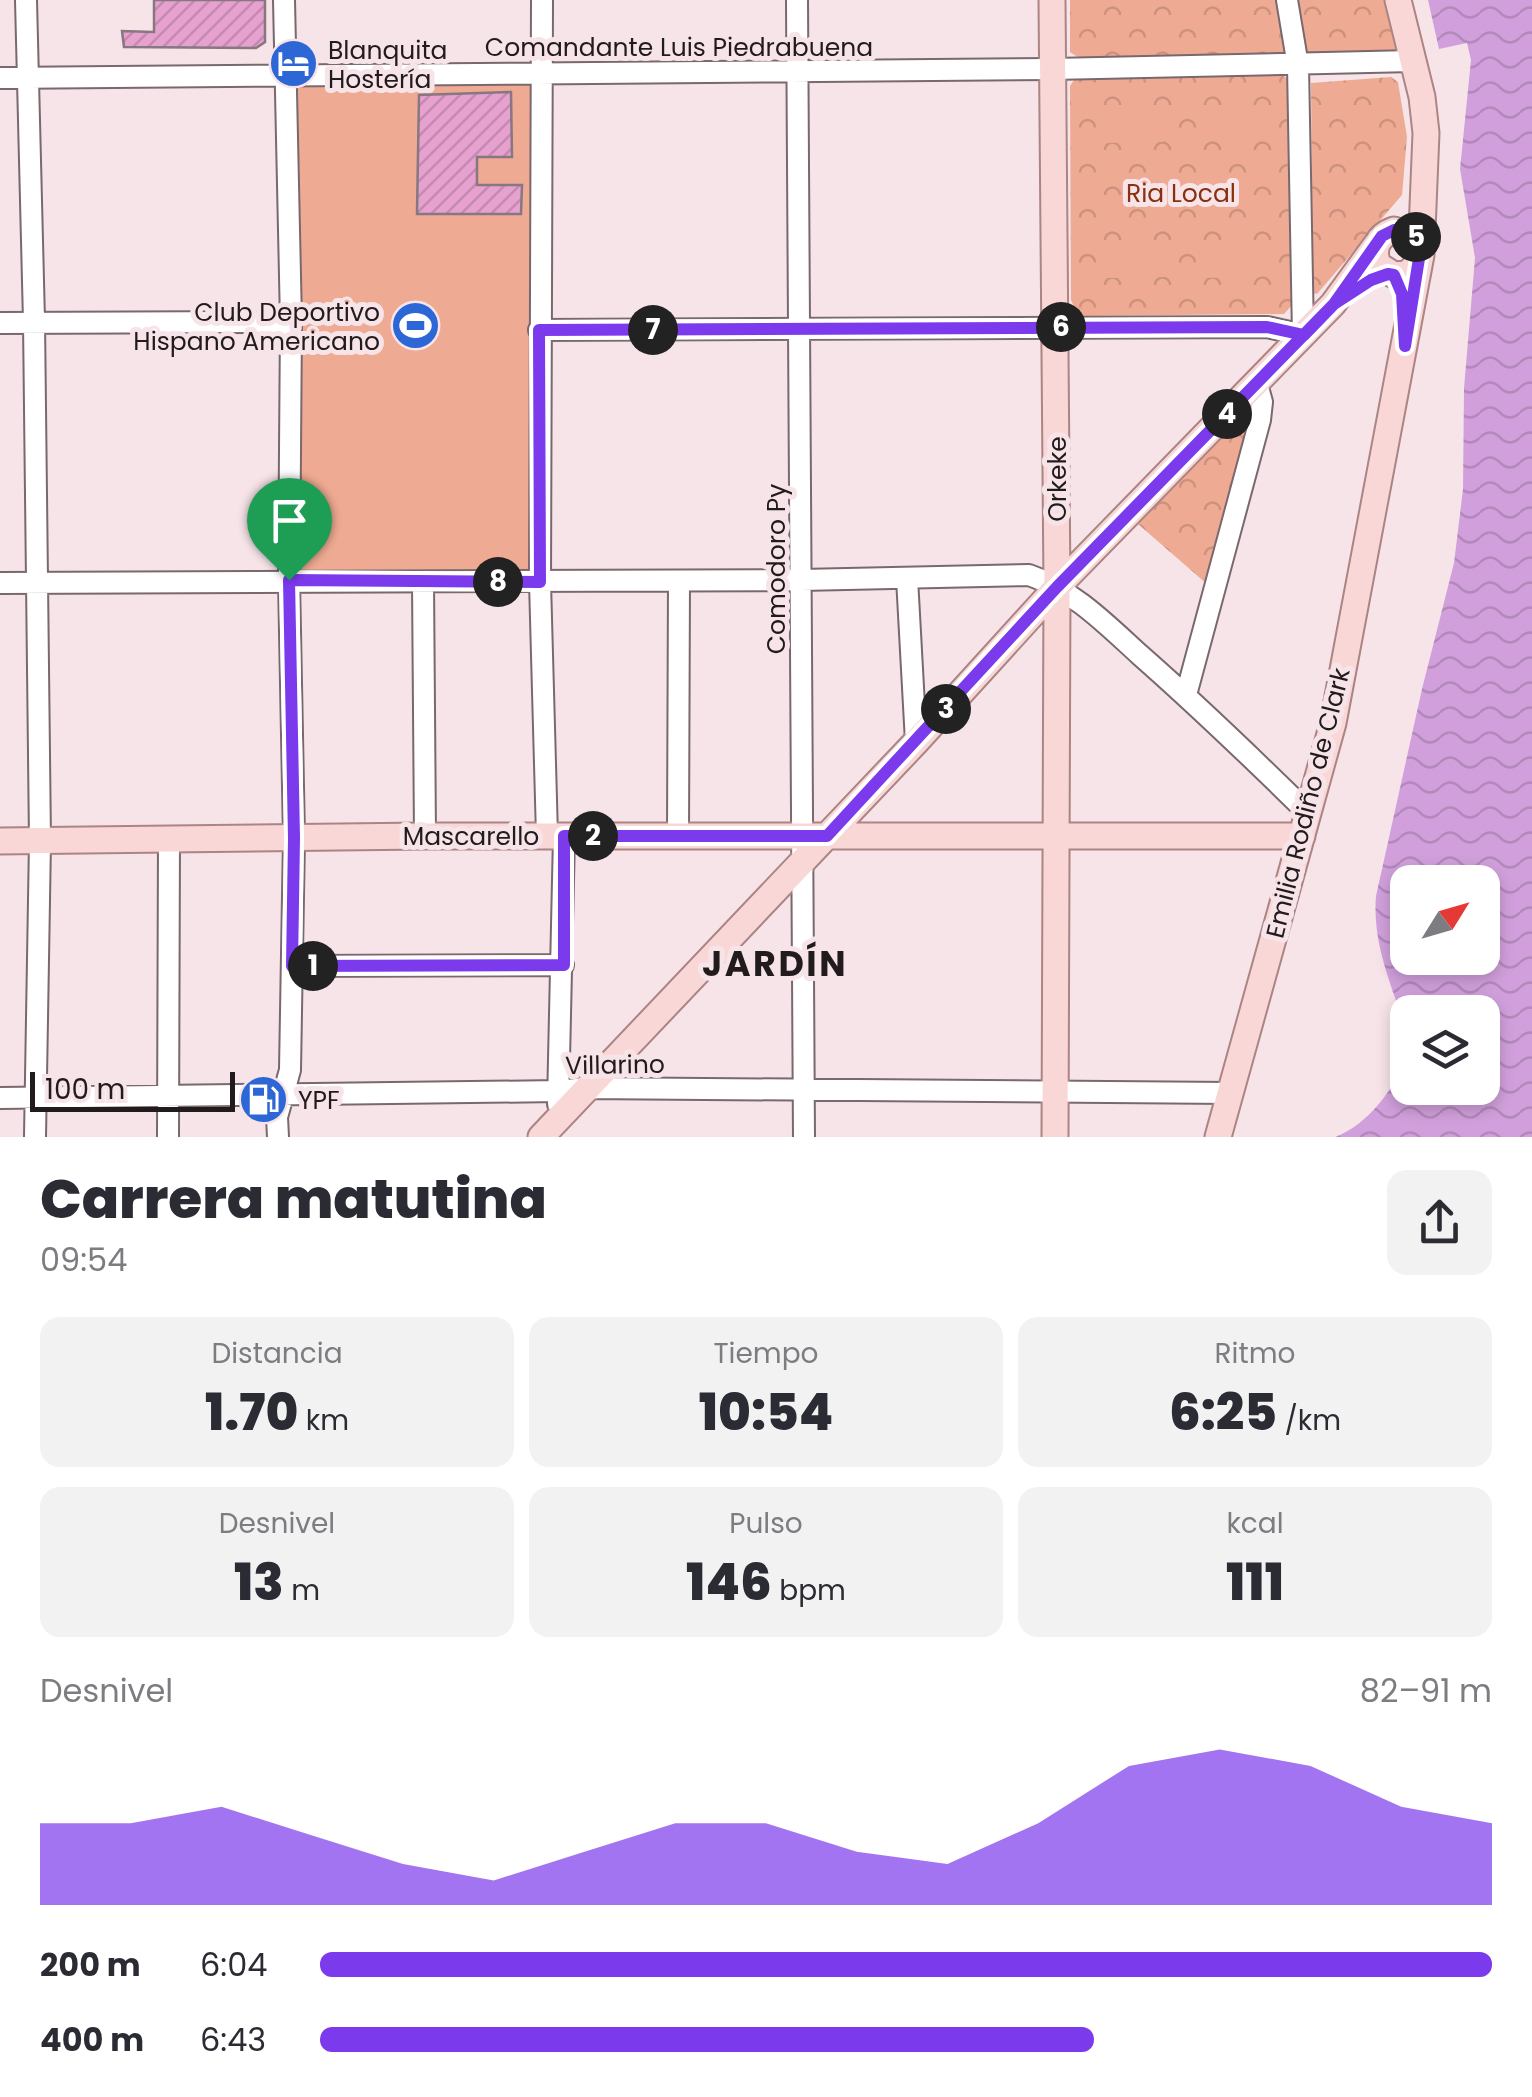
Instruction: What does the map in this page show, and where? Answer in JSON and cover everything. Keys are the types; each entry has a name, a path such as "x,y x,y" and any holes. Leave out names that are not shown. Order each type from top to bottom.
{"main road":[{"name":"Orkeke","path":"1052,0 1057,587 1055,1137"},
{"name":"Emilia Rodiño de Clark","path":"1218,1137 1334,723 1420,255 1426,133 1398,0"},
{"path":"550,1132 810,844 916,742 1057,587 1334,304 1412,203 1426,162"},
{"path":"1334,304 1371,280 1407,274 1420,255 1407,231 1382,238"},
{"path":"1382,238 1378,264 1391,274"},
{"name":"Emilia Rodiño de Clark","path":"1391,274 1402,294 1405,346"},
{"name":"Mascarello","path":"0,841 678,836 810,844 1305,824"}],"street":[{"path":"26,0 40,841 35,1137"},
{"path":"278,1137 278,1117 290,1070 294,838 289,580 291,322 284,0"},
{"path":"542,0 540,582 564,965 559,1091 550,1132"},
{"name":"Comodoro Py","path":"797,0 801,580 810,844 804,1137"},
{"path":"539,330 1267,327 1304,335 1306,65 1287,0"},
{"name":"Comandante Luis Piedrabuena","path":"0,78 1053,69 1413,61"},
{"path":"0,322 291,322"},
{"path":"1186,695 1260,420 1262,402 1257,384"},
{"path":"0,583 679,581 1029,575 1057,587 1090,610 1186,695 1305,824"},
{"path":"907,578 916,742"},
{"path":"678,836 679,581"},
{"path":"423,582 424,836"},
{"path":"168,1137 169,837"},
{"path":"292,966 564,965"},
{"name":"Villarino","path":"0,1098 586,1088 1232,1093"}],"green space":[{"path":"1070,0 1283,0 1290,50 1284,57 1079,58 1070,52"},
{"path":"1293,0 1387,0 1399,51 1395,55 1302,54"},
{"name":"Club Deportivo Hispano Americano","path":"543,72 540,582 289,580 284,74"},
{"name":"Ria Local","path":"1282,75 1290,80 1293,304 1284,314 1078,316 1071,300 1070,86 1074,80 1087,76"},
{"name":"Ria Local","path":"1391,77 1398,82 1407,137 1402,195 1317,294 1313,293 1311,83"},
{"path":"1255,111 1256,139 1199,140 1199,112"},
{"path":"1163,113 1163,142 1107,143 1106,114"},
{"path":"1256,248 1257,277 1200,278 1199,249"},
{"path":"1164,250 1164,277 1107,278 1107,251"},
{"path":"1239,420 1249,428 1208,585 1138,524"}],"water":[{"path":"1428,0 1532,0 1532,1137 1335,1137 1359,1124 1390,1088 1390,1105 1500,1105 1500,995 1394,995 1377,932 1376,914 1376,896 1422,689 1454,563 1463,489 1464,388 1475,258 1460,169 1471,60 1467,43 1439,49"}],"building":[{"path":"154,0 265,0 265,42 256,48 124,47 122,31 154,32"},
{"path":"511,92 512,157 477,157 477,185 522,185 521,214 417,214 419,95"}],"place":[{"name":"Blanquita Hostería","path":"293,64"},
{"name":"Club Deportivo Hispano Americano","path":"415,326"},
{"name":"YPF","path":"263,1100"}],"district":[{"name":"JARDÍN","path":"775,963"}],"route":[{"path":"289,580 292,966 564,965 564,836 827,836 1057,587 1257,384 1334,304 1371,280 1394,275 1402,294 1405,346 1421,246 1407,231 1387,232 1334,304 1304,335 1267,327 539,330 540,582 289,580"}]}
